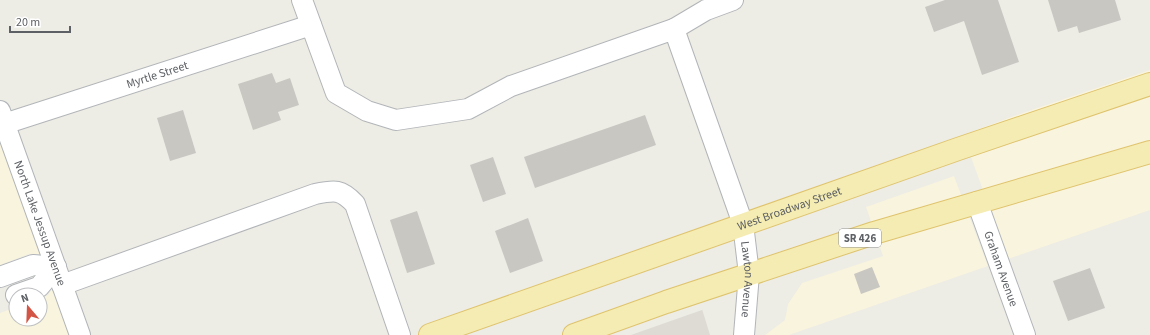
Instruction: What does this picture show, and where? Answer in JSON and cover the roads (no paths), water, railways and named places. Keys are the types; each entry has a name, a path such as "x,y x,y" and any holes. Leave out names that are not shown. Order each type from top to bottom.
{"main road":[{"name":"West Broadway Street","path":"430,335 743,224 1150,84"},
{"name":"SR 426","path":"574,335 749,274 977,202 1150,152"}],"street":[{"path":"302,0 336,93 367,111 396,120 468,109 511,86 674,29 706,10 733,0"},
{"name":"Myrtle Street","path":"2,118 311,25"},
{"name":"Lawton Avenue","path":"674,29 743,224 749,274 744,335"},
{"name":"North Lake Jessup Avenue","path":"2,118 80,335"},
{"path":"40,287 59,276 315,194 333,190 346,194 355,204 400,335"},
{"name":"Graham Avenue","path":"977,202 1025,335"},
{"path":"0,278 33,265 59,276"}]}
